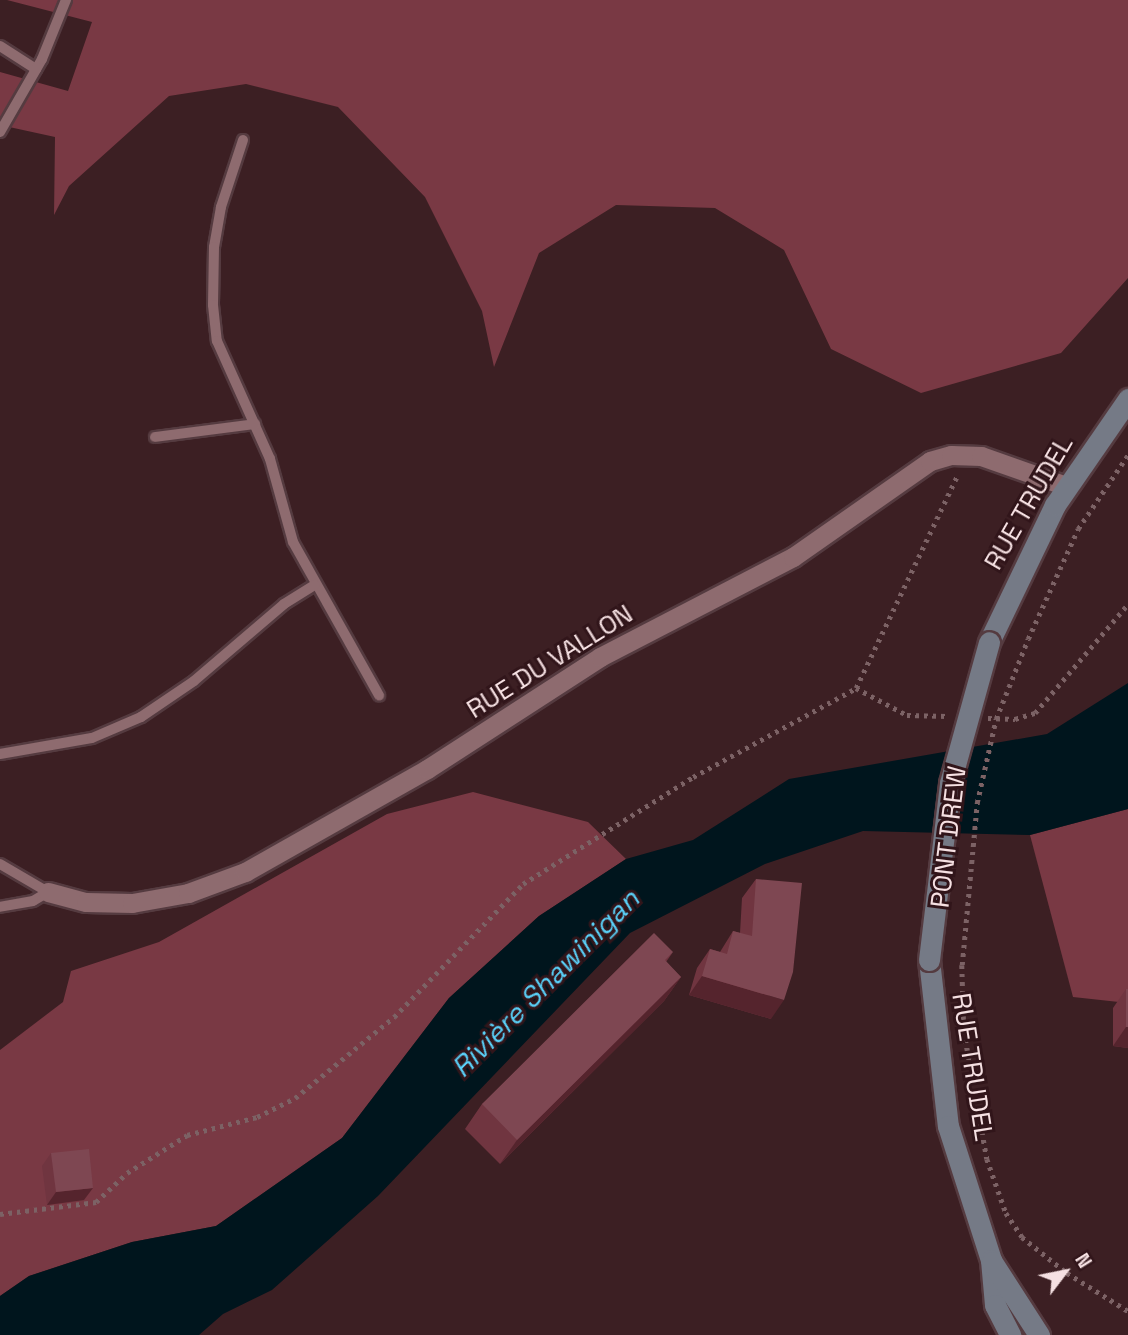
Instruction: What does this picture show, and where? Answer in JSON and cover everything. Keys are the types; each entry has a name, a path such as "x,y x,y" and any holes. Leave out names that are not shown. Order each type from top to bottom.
{"main road":[{"name":"RUE TRUDEL","path":"989,642 1027,557 1066,486 1128,399"},
{"name":"PONT DREW","path":"929,960 950,783 989,642"},
{"name":"RUE TRUDEL","path":"929,960 948,1126 991,1260 995,1306 1010,1335"},
{"name":"RUE TRUDEL","path":"991,1260 1039,1335"}],"street":[{"name":"RUE DU VALLON","path":"48,892 86,902 132,903 188,893 244,872 391,791 600,656 782,564 860,513 919,466 941,457 968,454 1022,467 1066,486"}],"lane":[{"path":"0,132 36,69 66,0"},
{"path":"0,46 36,69"},
{"path":"243,140 218,220 213,316 224,364 255,424 276,474 293,542 314,585 379,695"},
{"path":"155,437 255,424"},
{"path":"0,754 92,738 141,717 194,681 284,604 314,585"},
{"path":"0,864 48,892 33,901 0,907"}],"path":[{"path":"0,1214 96,1202 127,1173 187,1135 257,1117 295,1098 394,1017 523,884 693,777 856,688 968,454"},
{"name":"PONT DREW","path":"1128,455 1078,528 1028,639 996,719 976,803 962,965 964,1031 984,1146 1006,1213 1022,1237 1067,1273 1128,1311"},
{"path":"974,718 1015,719 1035,713 1128,604"},
{"path":"856,688 907,715 961,717"}],"shaded area":[{"path":"7,0 1128,0 1128,278 1061,353 921,393 831,349 784,250 715,208 616,205 539,253 494,367 482,311 425,197 338,107 246,84 169,96 69,186 54,215 55,137 0,125 0,72 68,91 92,22"},
{"path":"473,792 588,822 626,859 539,916 449,998 342,1138 216,1226 132,1242 29,1276 0,1296 0,1050 63,1002 71,971 159,942 387,814"},
{"path":"1128,809 1128,1003 1073,997 1030,835"}],"water":[{"name":"Rivière Shawinigan","path":"1128,683 1128,809 1030,835 863,831 765,864 630,933 378,1196 272,1290 223,1314 199,1335 0,1335 0,1296 29,1276 132,1242 216,1226 342,1138 449,998 539,916 626,859 693,840 789,779 1047,734"}],"building":[{"path":"756,879 802,883 793,972 784,1000 702,976 710,949 727,954 733,931 752,936"},
{"path":"654,933 673,952 665,960 681,977 517,1140 482,1104"},
{"path":"1128,989 1128,1027 1126,1027"},
{"path":"89,1149 93,1188 56,1192 51,1153"}]}
